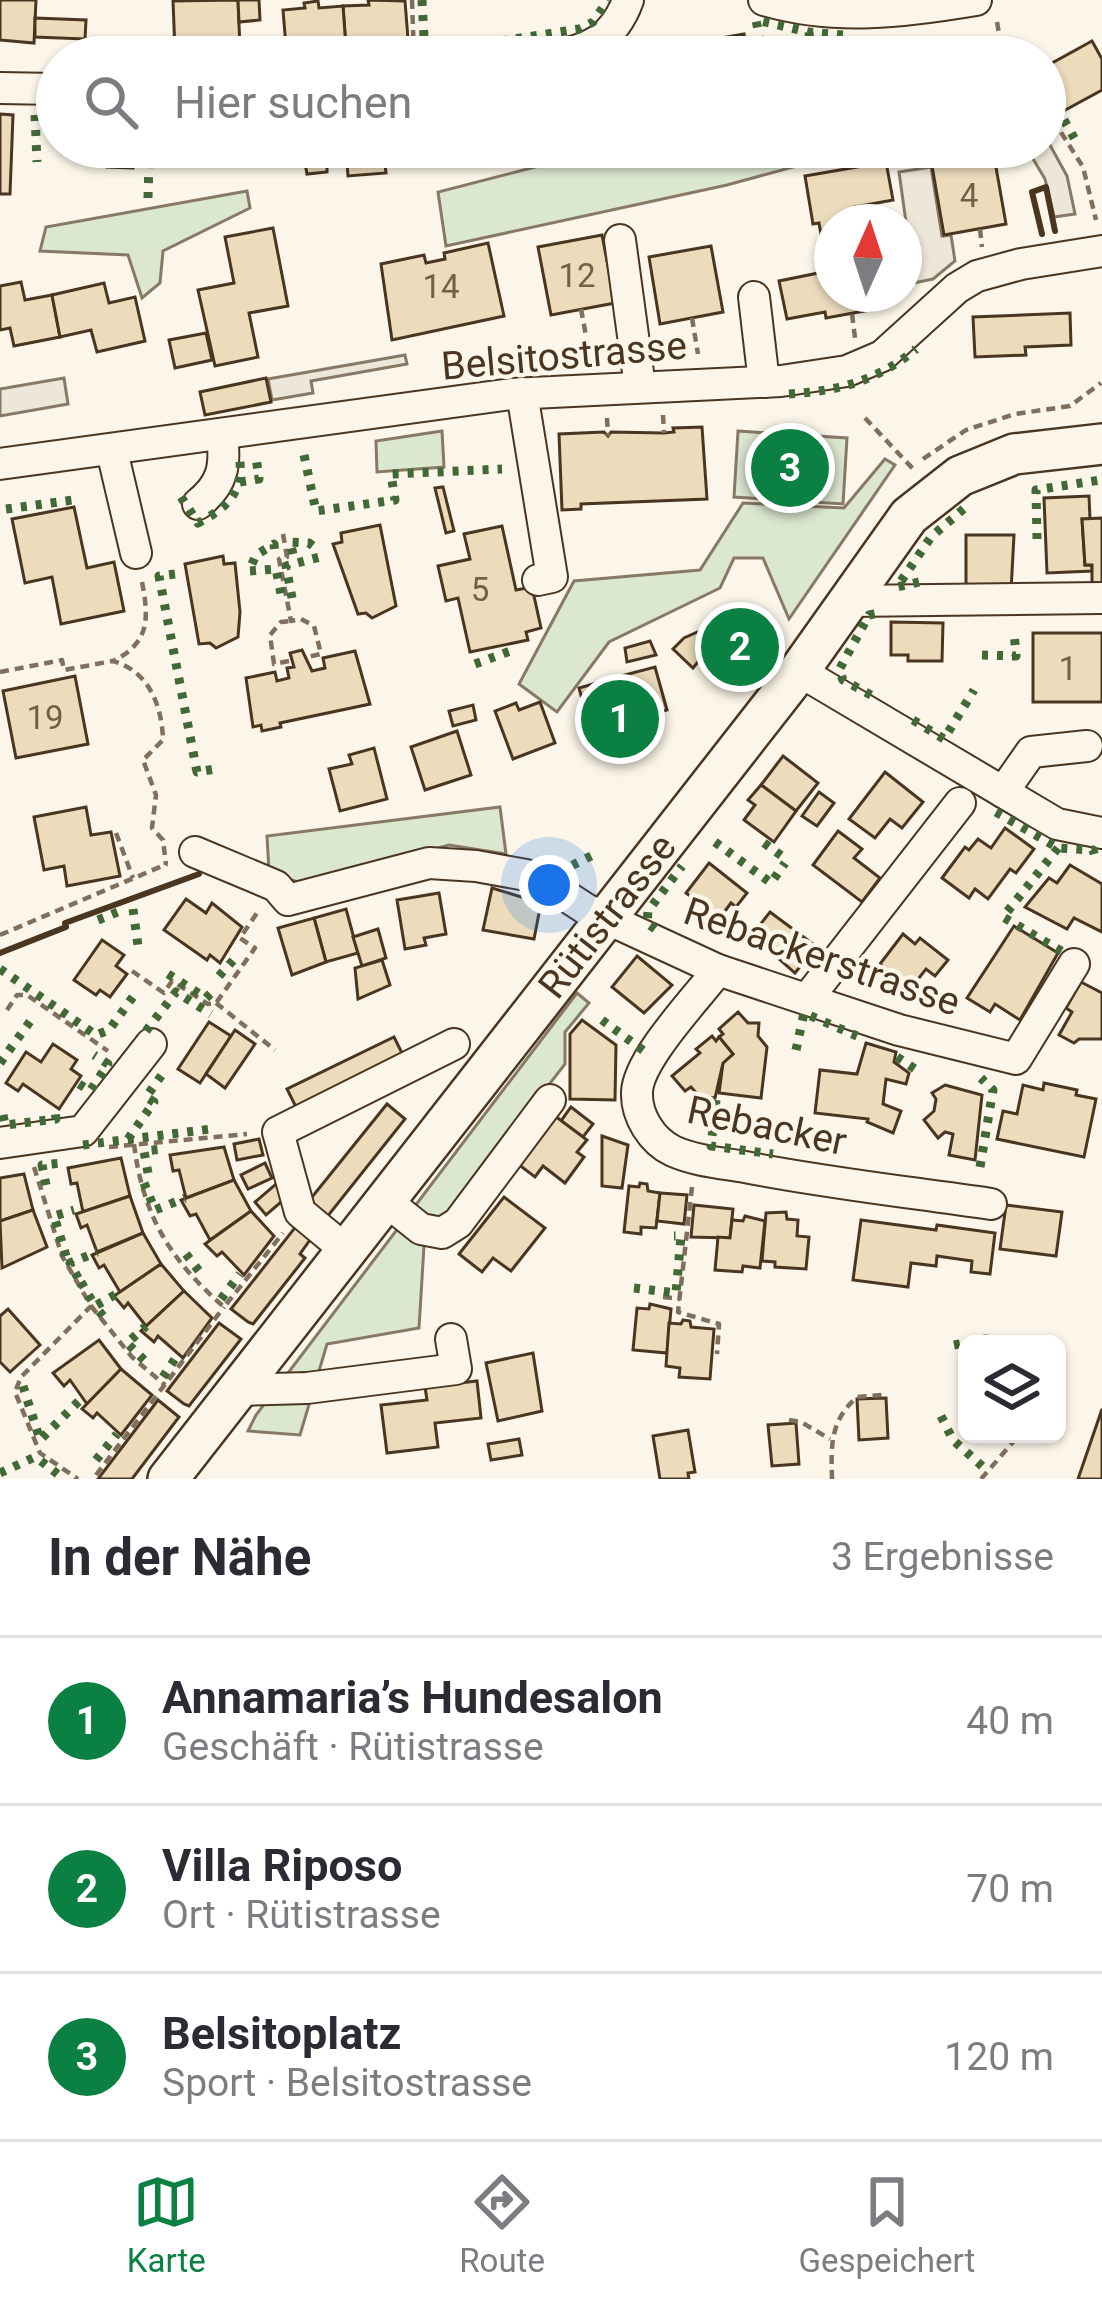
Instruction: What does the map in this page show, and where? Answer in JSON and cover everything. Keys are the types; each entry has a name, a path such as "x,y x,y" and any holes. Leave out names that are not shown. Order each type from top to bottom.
{"main road":[{"name":"Rütistrasse","path":"168,1479 799,671 909,516 960,476 1014,454 1102,444"}],"street":[{"path":"605,36 621,18 628,0"},
{"path":"764,0 840,13 985,5"},
{"path":"0,88 36,89"},
{"path":"620,240 640,387"},
{"name":"Belsitostrasse","path":"0,464 533,392 764,382 847,371 882,356 957,288 977,276 1100,241"},
{"path":"754,297 764,382"},
{"path":"533,392 554,480 561,479"},
{"path":"533,392 552,577 538,580"},
{"path":"198,504 223,476 222,436"},
{"path":"112,451 136,553"},
{"path":"848,601 1102,598"},
{"path":"799,671 1057,824 1102,833"},
{"path":"1003,792 1031,752 1087,746"},
{"path":"808,998 960,803"},
{"path":"195,852 282,893"},
{"name":"Rebackerstrasse","path":"282,893 442,862 543,881 606,919 718,970 899,1030 1016,1059 1074,964"},
{"name":"Rebacker","path":"718,970 653,1055 636,1094 652,1136 669,1150 696,1158 991,1204"},
{"path":"347,1251 300,1211 278,1132 454,1044"},
{"path":"0,1143 83,1131 142,1056"},
{"path":"386,1201 422,1229 442,1233 458,1222 550,1100"},
{"path":"238,1390 307,1388 456,1369 451,1339"}],"path":[{"path":"412,0 413,36"},
{"path":"985,5 996,36"},
{"path":"1066,140 1083,166 1100,241"},
{"path":"581,310 592,372"},
{"path":"852,314 856,349"},
{"path":"692,318 700,366"},
{"path":"865,418 913,468"},
{"path":"283,534 286,557 279,560 291,621"},
{"path":"64,670 113,661 132,652 144,631 148,610 136,553"},
{"path":"289,661 274,664 270,635 281,622 302,620 314,626 321,655 307,657"},
{"path":"0,672 62,660 65,679"},
{"path":"113,661 126,664 161,706 163,740 142,760 156,795 152,828 163,840 166,865"},
{"path":"116,833 134,878"},
{"path":"0,935 195,852"},
{"path":"216,1003 255,949 240,938 282,893"},
{"path":"132,971 164,993 172,981 208,1004 216,1003 274,1050"},
{"path":"7,1010 17,995 27,995 142,1056"},
{"path":"93,1149 278,1132"},
{"path":"134,1144 138,1178 151,1217 196,1283 224,1307"},
{"path":"32,1156 62,1256 91,1306 132,1357 165,1385"},
{"path":"696,1158 679,1312 719,1324 717,1354"},
{"path":"96,1475 300,1211"},
{"path":"663,1297 680,1299"},
{"path":"78,1479 40,1453 15,1392 21,1377 91,1306"},
{"path":"832,1479 830,1439 846,1407 856,1396 882,1395"},
{"path":"789,1420 830,1439"},
{"path":"981,1479 1012,1443"}],"green space":[{"path":"531,168 789,168 446,246 438,192"},
{"path":"247,191 250,208 163,251 160,283 142,298 128,255 40,251 46,227"},
{"path":"442,431 444,467 377,472 376,441"},
{"path":"738,431 847,438 843,504 734,497"},
{"path":"885,459 895,465 789,619 763,558 734,558 720,588 609,642 557,712 519,684 574,581 700,570 743,503 844,508"},
{"path":"500,807 506,854 449,845 306,885 269,872 267,836"},
{"path":"577,993 589,1003 565,1032 565,1064 424,1246 419,1328 327,1344 300,1435 248,1431 256,1415"}],"shaded area":[{"path":"931,168 942,236 951,235 955,261 933,279 922,281 922,204 903,204 899,172"},
{"path":"1038,168 1063,168 1075,214 1054,217"},
{"path":"405,355 407,364 311,381 313,393 272,400 268,379"},
{"path":"64,378 68,404 0,416 0,389"}],"building":[{"path":"0,0 36,0 34,43 0,40"},
{"path":"238,0 239,36 174,36 173,1"},
{"path":"238,0 259,0 260,20 239,22"},
{"path":"368,0 405,1 408,36 345,36 343,6 369,5"},
{"path":"318,1 319,8 343,6 345,36 285,36 283,10 305,8 304,3"},
{"path":"35,18 86,20 85,36 35,37"},
{"path":"1092,41 1102,59 1102,90 1066,110 1066,55"},
{"path":"0,114 13,115 10,194 0,194"},
{"path":"306,168 327,168 327,172 307,174"},
{"path":"347,168 385,168 386,173 348,176"},
{"path":"887,168 893,200 814,204 813,224 805,176"},
{"path":"932,168 996,168 1006,224 944,235"},
{"path":"273,228 288,306 249,313 258,357 215,366 198,290 234,283 225,237"},
{"path":"602,235 615,303 551,315 538,247"},
{"path":"488,243 504,316 392,340 381,264 424,255 426,263 445,259 444,253"},
{"path":"711,246 723,312 660,324 649,257"},
{"path":"814,274 814,312 825,312 787,319 779,281"},
{"path":"21,282 25,300 52,295 60,337 14,346 10,328 0,330 0,286"},
{"path":"104,283 109,303 135,297 145,341 97,352 91,330 60,337 52,295"},
{"path":"825,312 859,312 826,318"},
{"path":"1070,313 1071,345 1025,347 1026,355 975,357 973,317"},
{"path":"206,333 212,360 175,368 169,340"},
{"path":"266,378 271,402 205,415 200,392"},
{"path":"702,427 707,499 581,504 581,509 562,510 559,434 604,432 608,436 611,432 664,433"},
{"path":"443,487 454,531 446,533 435,488"},
{"path":"1089,496 1090,519 1082,519 1085,565 1092,565 1092,571 1047,573 1044,498"},
{"path":"74,507 87,568 114,562 124,611 61,624 52,577 25,583 12,519"},
{"path":"1102,518 1102,589 1092,590 1082,519"},
{"path":"380,525 396,606 372,618 358,614 333,544 342,542 341,533"},
{"path":"502,526 516,590 532,587 541,628 526,632 528,640 470,652 458,598 446,601 438,566 470,559 464,534"},
{"path":"966,535 1014,535 1011,591 966,585"},
{"path":"223,556 224,564 235,563 240,612 238,637 216,648 199,644 185,564"},
{"path":"741,609 771,633 766,640 772,645 745,685 723,667 727,662 707,648"},
{"path":"891,622 943,623 942,661 908,661 908,655 891,655"},
{"path":"702,630 714,642 693,668 673,649"},
{"path":"1033,633 1102,633 1102,702 1033,702"},
{"path":"650,641 656,655 627,662 625,648"},
{"path":"302,650 312,671 325,668 323,658 355,651 370,704 262,731 261,725 253,727 246,678 275,672 277,681 289,678 287,668 294,667 290,653"},
{"path":"655,667 667,710 629,721 617,677"},
{"path":"75,676 88,744 16,758 3,691"},
{"path":"617,677 629,721 591,731 579,688"},
{"path":"540,702 555,743 513,759 495,711 516,703 519,710"},
{"path":"473,705 476,720 453,726 449,711"},
{"path":"457,731 471,775 425,790 411,747"},
{"path":"374,748 387,799 340,811 329,769 352,764 349,755"},
{"path":"783,756 818,783 796,811 761,785"},
{"path":"885,772 923,802 902,828 890,819 875,838 849,819"},
{"path":"761,785 796,811 774,842 744,820 755,805 748,800"},
{"path":"819,792 834,803 817,826 802,816"},
{"path":"86,807 91,835 111,832 120,876 67,886 64,866 44,870 34,817"},
{"path":"1005,828 1034,849 1016,873 1010,869 988,899 975,889 969,898 942,878 965,847 969,850 978,839 991,848"},
{"path":"838,831 862,849 854,858 880,878 862,902 813,865"},
{"path":"709,863 747,893 719,919 686,893"},
{"path":"1070,865 1102,884 1102,932 1074,918 1067,929 1025,907 1049,878 1057,883"},
{"path":"492,888 541,903 534,939 483,930"},
{"path":"439,893 446,934 424,938 426,945 405,949 397,900"},
{"path":"186,899 206,913 212,903 242,927 220,963 210,955 207,960 164,930"},
{"path":"346,909 358,953 326,962 314,918"},
{"path":"770,912 821,950 795,973 752,935"},
{"path":"314,918 326,962 292,975 278,928"},
{"path":"1014,926 1058,953 1020,1020 995,1004 990,1012 967,998"},
{"path":"378,929 386,958 362,966 353,937"},
{"path":"903,934 915,944 920,938 948,960 935,976 926,969 911,988 880,964"},
{"path":"102,940 124,955 116,966 127,974 110,997 100,990 96,995 74,980"},
{"path":"637,956 672,985 644,1013 612,987"},
{"path":"382,960 390,985 358,999 355,968"},
{"path":"1081,982 1102,993 1102,1039 1074,1043 1059,1035 1072,1012 1066,1008"},
{"path":"738,1012 748,1023 759,1023 758,1036 767,1047 761,1098 719,1093 723,1063 733,1054 719,1037 723,1034 719,1029"},
{"path":"582,1020 616,1045 615,1100 570,1099 570,1034"},
{"path":"209,1022 231,1036 200,1083 178,1069"},
{"path":"235,1030 255,1044 225,1088 206,1074"},
{"path":"712,1036 716,1041 719,1037 733,1054 723,1063 715,1098 699,1096 691,1087 685,1091 672,1076"},
{"path":"394,1037 406,1061 299,1113 287,1089"},
{"path":"866,1043 896,1052 894,1062 909,1073 906,1084 886,1079 883,1104 901,1111 893,1133 868,1119 815,1113 820,1070 857,1074"},
{"path":"53,1044 77,1060 71,1069 81,1076 59,1109 23,1084 18,1091 6,1083 26,1052 41,1062"},
{"path":"1044,1083 1096,1099 1084,1157 997,1139 1003,1111 1017,1114 1023,1085 1043,1090"},
{"path":"945,1085 982,1095 975,1160 949,1155 953,1134 945,1132 938,1138 924,1120 934,1111 932,1093"},
{"path":"387,1104 405,1119 327,1217 308,1202"},
{"path":"571,1107 593,1124 583,1137 561,1121"},
{"path":"551,1113 587,1140 577,1152 584,1157 565,1183 543,1166 535,1177 514,1161"},
{"path":"602,1136 628,1145 622,1188 602,1186"},
{"path":"259,1139 263,1155 237,1160 234,1144"},
{"path":"224,1147 234,1180 186,1198 170,1155"},
{"path":"121,1158 130,1196 83,1212 77,1183 71,1184 68,1168"},
{"path":"265,1163 272,1178 248,1189 241,1175"},
{"path":"24,1174 33,1210 0,1221 0,1178"},
{"path":"234,1180 251,1211 210,1240 196,1214 190,1216 181,1200"},
{"path":"640,1183 660,1193 656,1228 641,1227 641,1234 624,1232 629,1186"},
{"path":"276,1184 287,1197 266,1215 255,1202"},
{"path":"660,1193 687,1195 684,1224 657,1221"},
{"path":"130,1196 143,1233 97,1252 87,1225 81,1228 76,1214"},
{"path":"504,1197 545,1228 511,1271 493,1258 482,1272 459,1254"},
{"path":"694,1205 733,1209 730,1238 691,1237"},
{"path":"1006,1205 1062,1212 1056,1256 1000,1249"},
{"path":"33,1210 47,1247 2,1268 0,1221"},
{"path":"251,1211 274,1236 244,1275 222,1252 217,1256 205,1244"},
{"path":"786,1212 787,1219 798,1220 797,1236 809,1237 806,1269 762,1261 766,1213"},
{"path":"745,1216 765,1221 760,1268 715,1270 718,1237 730,1238 732,1220 743,1221"},
{"path":"861,1220 995,1233 990,1274 971,1272 972,1261 937,1256 936,1266 911,1263 908,1287 853,1280"},
{"path":"297,1225 312,1237 300,1254 305,1258 253,1324 248,1322 231,1309"},
{"path":"143,1233 161,1264 120,1292 92,1255"},
{"path":"161,1264 184,1291 146,1326 128,1303 124,1308 114,1296"},
{"path":"184,1291 212,1318 183,1358 158,1336 154,1342 141,1331"},
{"path":"650,1304 671,1309 667,1353 633,1350 637,1308 649,1309"},
{"path":"8,1309 40,1345 10,1372 0,1362 0,1316"},
{"path":"690,1321 691,1327 714,1329 710,1379 679,1377 680,1368 666,1366 669,1323"},
{"path":"219,1323 241,1339 189,1406 167,1391"},
{"path":"99,1340 121,1369 87,1404 70,1380 64,1386 53,1373"},
{"path":"533,1353 542,1411 498,1421 486,1363"},
{"path":"121,1369 152,1395 121,1435 97,1413 93,1418 82,1409"},
{"path":"477,1381 481,1418 435,1423 438,1447 387,1453 381,1405 427,1400 425,1387"},
{"path":"886,1398 888,1438 859,1440 857,1399"},
{"path":"158,1400 179,1417 132,1479 98,1479"},
{"path":"1102,1409 1102,1479 1078,1479"},
{"path":"796,1423 799,1464 772,1466 768,1425"},
{"path":"688,1430 695,1472 688,1473 689,1479 660,1479 653,1436"},
{"path":"519,1439 522,1455 491,1460 488,1444"}],"hedge":[{"path":"422,0 424,36"},
{"path":"533,36 579,29 593,22 608,0"},
{"path":"759,36 756,20 843,35"},
{"path":"809,32 809,36"},
{"path":"35,115 36,138"},
{"path":"1066,124 1078,145"},
{"path":"148,198 149,168"},
{"path":"789,394 857,382 916,349"},
{"path":"304,455 316,511 395,500 391,474 502,469"},
{"path":"240,482 259,479 256,457"},
{"path":"181,497 198,523 208,517 235,492 240,461"},
{"path":"1037,539 1036,490 1100,480"},
{"path":"6,509 80,499"},
{"path":"919,582 897,587 931,537 967,506"},
{"path":"293,554 290,542 309,543 320,551"},
{"path":"252,564 256,555 274,544 275,554"},
{"path":"292,598 286,566 327,555"},
{"path":"250,571 276,569 282,599"},
{"path":"175,574 159,576 197,772 215,769"},
{"path":"871,695 843,680 839,670 869,615 879,613"},
{"path":"982,655 1016,656 1014,631"},
{"path":"475,664 513,650"},
{"path":"913,720 944,739 974,690"},
{"path":"996,812 1058,848 1093,850 1096,860"},
{"path":"715,842 771,883 785,863"},
{"path":"764,843 786,859"},
{"path":"1058,848 1003,917 1063,952"},
{"path":"559,872 595,854"},
{"path":"655,929 647,923 648,911 682,866"},
{"path":"98,920 125,909"},
{"path":"133,909 139,953"},
{"path":"219,976 237,956"},
{"path":"0,969 96,1035 109,1030 135,994"},
{"path":"168,974 206,998 214,990"},
{"path":"146,1031 176,992 211,1014"},
{"path":"796,1050 804,1013 857,1036"},
{"path":"0,1063 34,1016"},
{"path":"602,1020 645,1049"},
{"path":"79,1084 90,1091 108,1064 94,1055"},
{"path":"897,1057 915,1069"},
{"path":"128,1139 154,1102 146,1097 164,1072"},
{"path":"980,1167 993,1090 981,1078"},
{"path":"716,1100 711,1146 773,1154"},
{"path":"3,1115 5,1125 56,1119 55,1110"},
{"path":"83,1145 211,1129"},
{"path":"148,1173 144,1151 163,1149"},
{"path":"46,1185 42,1165 62,1163"},
{"path":"144,1183 155,1210 185,1198"},
{"path":"66,1256 54,1216 74,1210"},
{"path":"634,1288 676,1293 681,1236 674,1236"},
{"path":"78,1278 70,1263 97,1252"},
{"path":"186,1254 199,1271"},
{"path":"221,1299 240,1274"},
{"path":"81,1282 95,1306"},
{"path":"103,1316 95,1306 120,1292"},
{"path":"144,1360 127,1343 146,1326"},
{"path":"954,1345 958,1344"},
{"path":"163,1377 177,1356"},
{"path":"23,1386 40,1440 80,1400"},
{"path":"941,1416 953,1440 983,1467"},
{"path":"96,1460 117,1434"},
{"path":"0,1473 37,1456"},
{"path":"41,1461 64,1479"}],"wall":[{"path":"1042,234 1032,192 1046,187 1055,231"},
{"path":"0,953 66,927 65,923 199,874"}],"place":[{"name":"Belsitoplatz","path":"790,468"},
{"name":"Villa Riposo","path":"740,647"},
{"name":"Annamaria’s Hundesalon","path":"620,719"}]}
